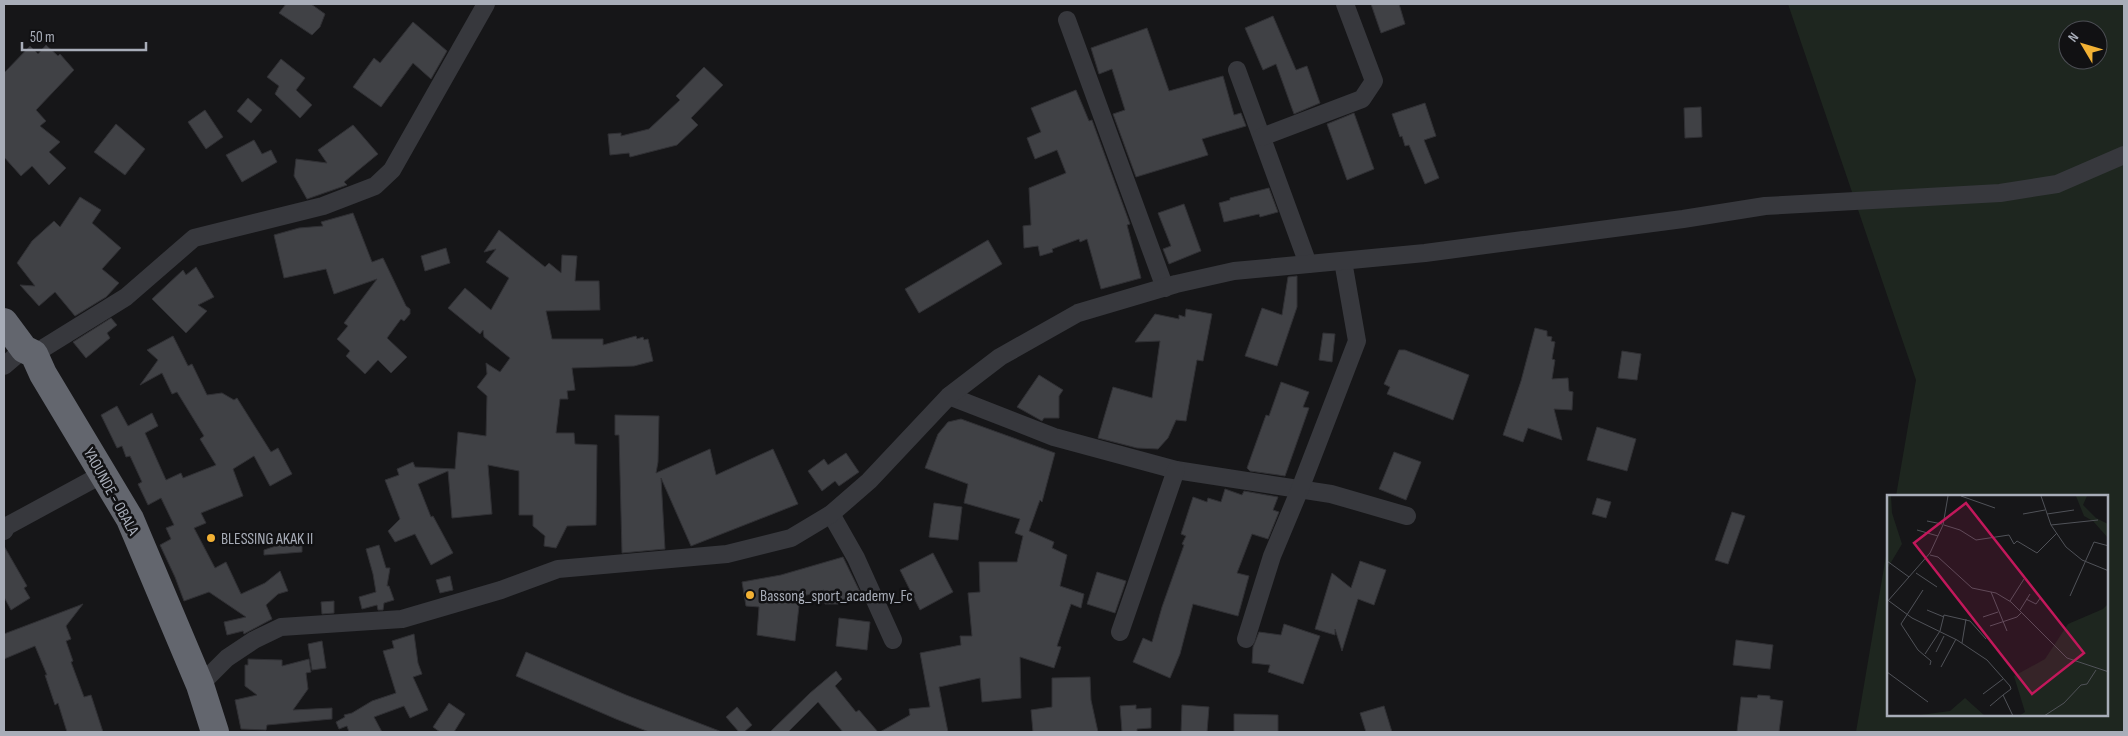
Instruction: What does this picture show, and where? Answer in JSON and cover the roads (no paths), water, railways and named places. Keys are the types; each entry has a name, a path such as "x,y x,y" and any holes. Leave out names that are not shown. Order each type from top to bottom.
{"highway":[{"name":"YAOUNDE - OBALA","path":"4,322 21,356 42,374 130,519 200,685 215,732"}],"street":[{"path":"21,356 126,297 194,238 323,206 375,186 392,170 486,4"},
{"path":"1262,137 1362,100 1374,82 1345,4"},
{"path":"1067,20 1166,288"},
{"path":"1237,70 1308,264"},
{"path":"200,685 226,658 254,640 282,627 402,618 501,590 558,569 727,554 791,538 831,514 869,481 949,396 1000,357 1078,313 1166,288 1234,271 1444,250 1682,219 1765,206 2000,193 2057,184 2124,155"},
{"path":"1246,640 1272,556 1300,490 1357,341 1343,261"},
{"path":"949,396 1054,437 1176,470 1331,494 1407,516"},
{"path":"1120,632 1176,470"},
{"path":"4,531 7,526 103,474"},
{"path":"831,514 856,558 893,640"}],"place":[{"name":"BLESSING AKAK II","path":"211,538"},
{"name":"Bassong_sport_academy_Fc","path":"750,595"}]}
